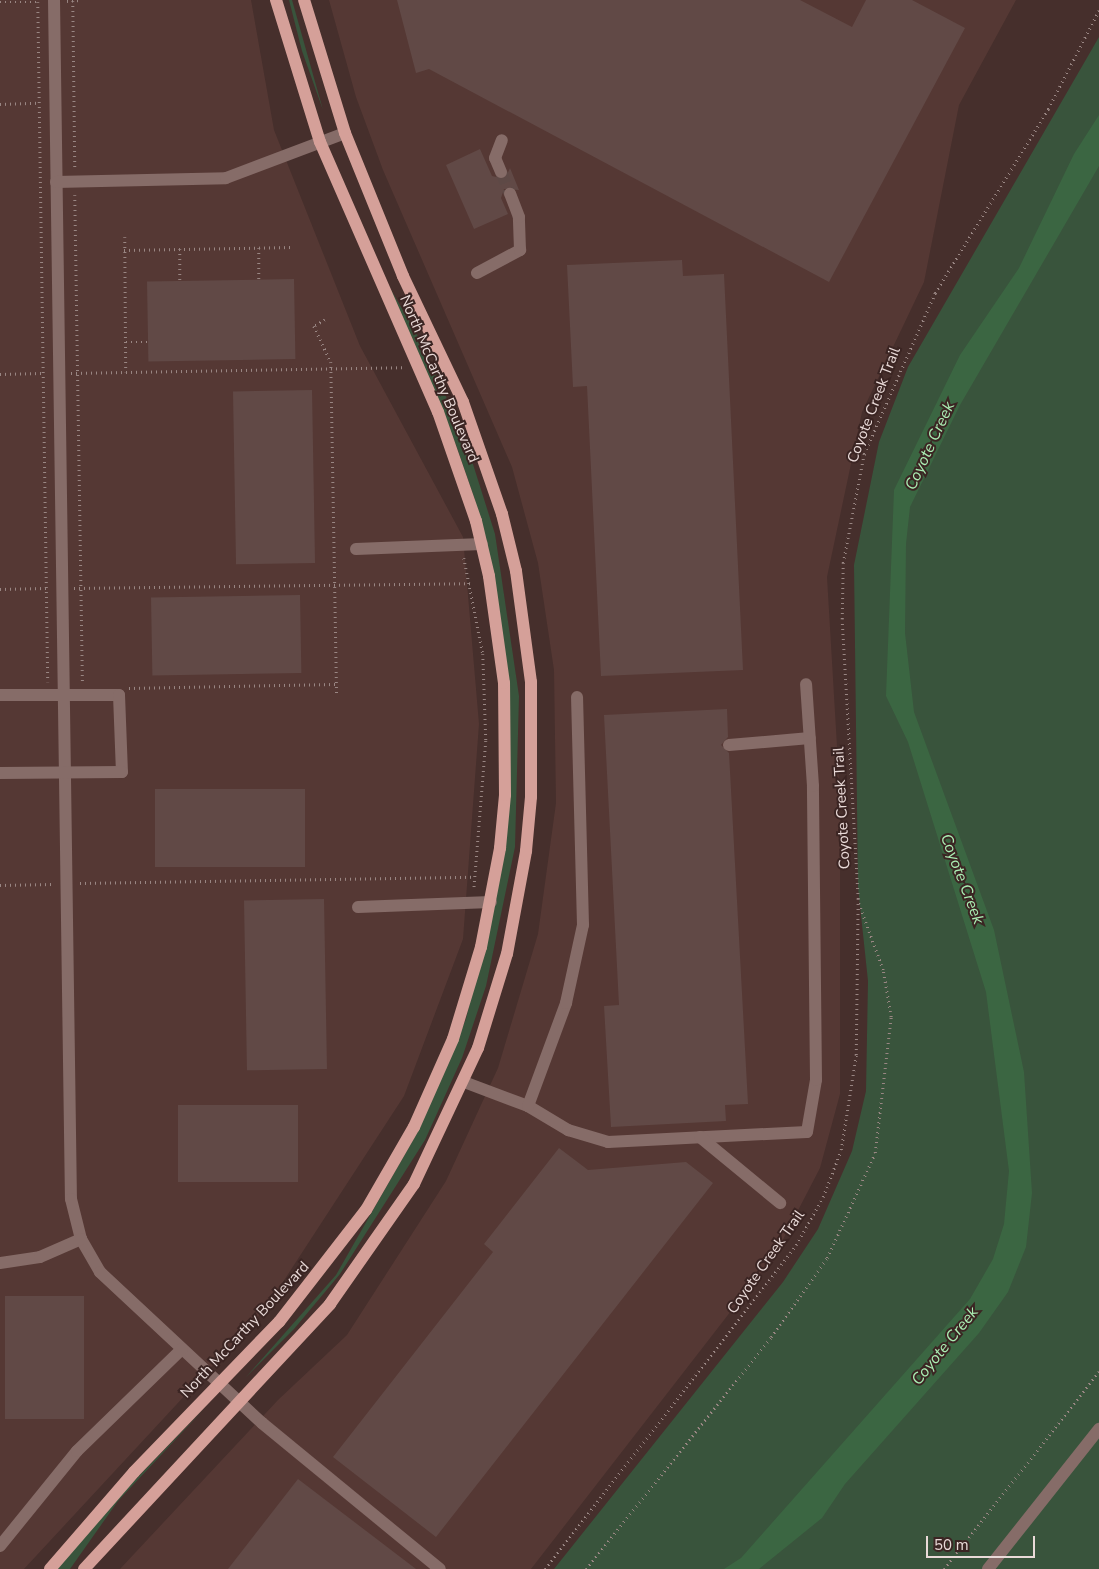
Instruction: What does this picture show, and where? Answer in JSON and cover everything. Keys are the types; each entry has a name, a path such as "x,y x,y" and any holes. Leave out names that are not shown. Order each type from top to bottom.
{"main road":[{"name":"North McCarthy Boulevard","path":"50,1569 95,1515 309,1287 391,1170 453,1039 491,902 504,804 506,739 498,630 482,544 458,465 418,366 320,142 276,0"},
{"name":"North McCarthy Boulevard","path":"84,1569 240,1400 305,1333 379,1239 414,1184 464,1082 507,954 526,851 532,739 524,626 513,562 484,456 403,276 345,133 304,0"}],"lane":[{"path":"54,0 63,773 71,1199 81,1239 100,1272 240,1400 440,1569"},
{"path":"56,182 226,178 345,133"},
{"path":"501,172 495,158 502,140"},
{"path":"476,273 520,250 519,218 510,194"},
{"path":"356,549 461,547 482,544"},
{"path":"464,1082 528,1106 568,1130 608,1142 807,1132 816,1080 810,738 806,684"},
{"path":"0,695 62,692 119,695 122,772 0,773"},
{"path":"528,1106 566,1003 583,925 576,697"},
{"path":"729,745 810,738"},
{"path":"358,907 491,902"},
{"path":"700,1137 780,1203"},
{"path":"0,1264 40,1257 81,1239"},
{"path":"0,1546 77,1451 182,1349"},
{"path":"988,1569 1099,1429"}],"path":[{"path":"73,1 83,689"},
{"path":"38,2 48,689 62,692"},
{"name":"Coyote Creek Trail","path":"545,1569 761,1294 823,1197 841,1150 851,1107 858,899 842,610 843,563 864,454 935,293 1048,109 1099,10"},
{"path":"0,104 39,103"},
{"path":"124,237 126,372"},
{"path":"124,250 293,247"},
{"path":"259,248 259,280"},
{"path":"180,249 180,281"},
{"path":"326,320 314,326 331,368 337,696"},
{"path":"126,342 148,342"},
{"path":"0,374 418,366"},
{"path":"461,547 470,583 483,654 486,741 473,903"},
{"path":"0,589 470,583"},
{"path":"123,688 336,684"},
{"path":"0,885 476,877"},
{"path":"586,1569 771,1337 827,1258 875,1153 891,1017 883,970 858,899"},
{"path":"944,1569 1099,1371"}],"shaded area":[{"path":"0,0 251,0 274,130 360,346 463,537 479,724 463,939 404,1096 266,1308 24,1569 0,1569"},
{"path":"289,0 292,0 323,110 302,51"},
{"path":"329,0 1016,0 959,105 924,282 862,412 827,577 840,797 840,1094 820,1168 776,1253 531,1569 120,1569 278,1400 347,1335 446,1181 498,1068 538,934 556,803 554,670 538,563 512,467 383,170 356,97"},
{"path":"1099,37 1099,1569 554,1569 783,1282 818,1229 852,1151 866,1091 868,981 858,887 854,565 879,442 908,367"},
{"path":"386,281 424,347 466,442 495,534 519,696 515,847 486,986 462,1058 425,1140 340,1274 294,1329 246,1377 336,1275 417,1133 466,1019 502,869 510,777 475,500 456,445"},
{"path":"206,1407 118,1501 70,1569 57,1569 104,1512"}],"water":[{"name":"Coyote Creek","path":"1099,115 1099,166 960,405 910,507 906,544 905,633 914,712 994,930 1024,1072 1032,1193 1026,1247 1008,1292 979,1333 845,1484 822,1518 759,1569 724,1569 741,1558 970,1299 993,1259 1004,1224 1009,1171 986,992 908,742 886,696 894,490 960,355 1019,268 1074,154"}],"building":[{"path":"397,0 800,0 852,27 866,0 912,0 965,28 829,282 429,69 416,73"},
{"path":"480,149 492,176 505,179 510,168 519,190 504,189 501,198 508,214 474,229 446,165"},
{"path":"682,260 683,276 724,274 743,670 601,676 587,386 573,387 567,265"},
{"path":"294,279 295,359 148,362 147,282"},
{"path":"312,390 315,563 236,564 233,391"},
{"path":"300,595 301,673 152,676 151,598"},
{"path":"727,709 728,737 721,745 729,753 748,1104 725,1105 726,1121 611,1127 604,1006 619,1005 604,715"},
{"path":"155,789 305,789 305,867 155,867"},
{"path":"324,899 327,1069 247,1070 244,900"},
{"path":"178,1105 298,1105 298,1182 178,1182"},
{"path":"559,1148 588,1170 686,1162 713,1183 436,1537 333,1457 493,1252 484,1244"},
{"path":"5,1296 84,1296 84,1419 5,1419"},
{"path":"298,1479 416,1569 228,1569"}],"tunnel":[{"path":"501,172 510,194"}]}
